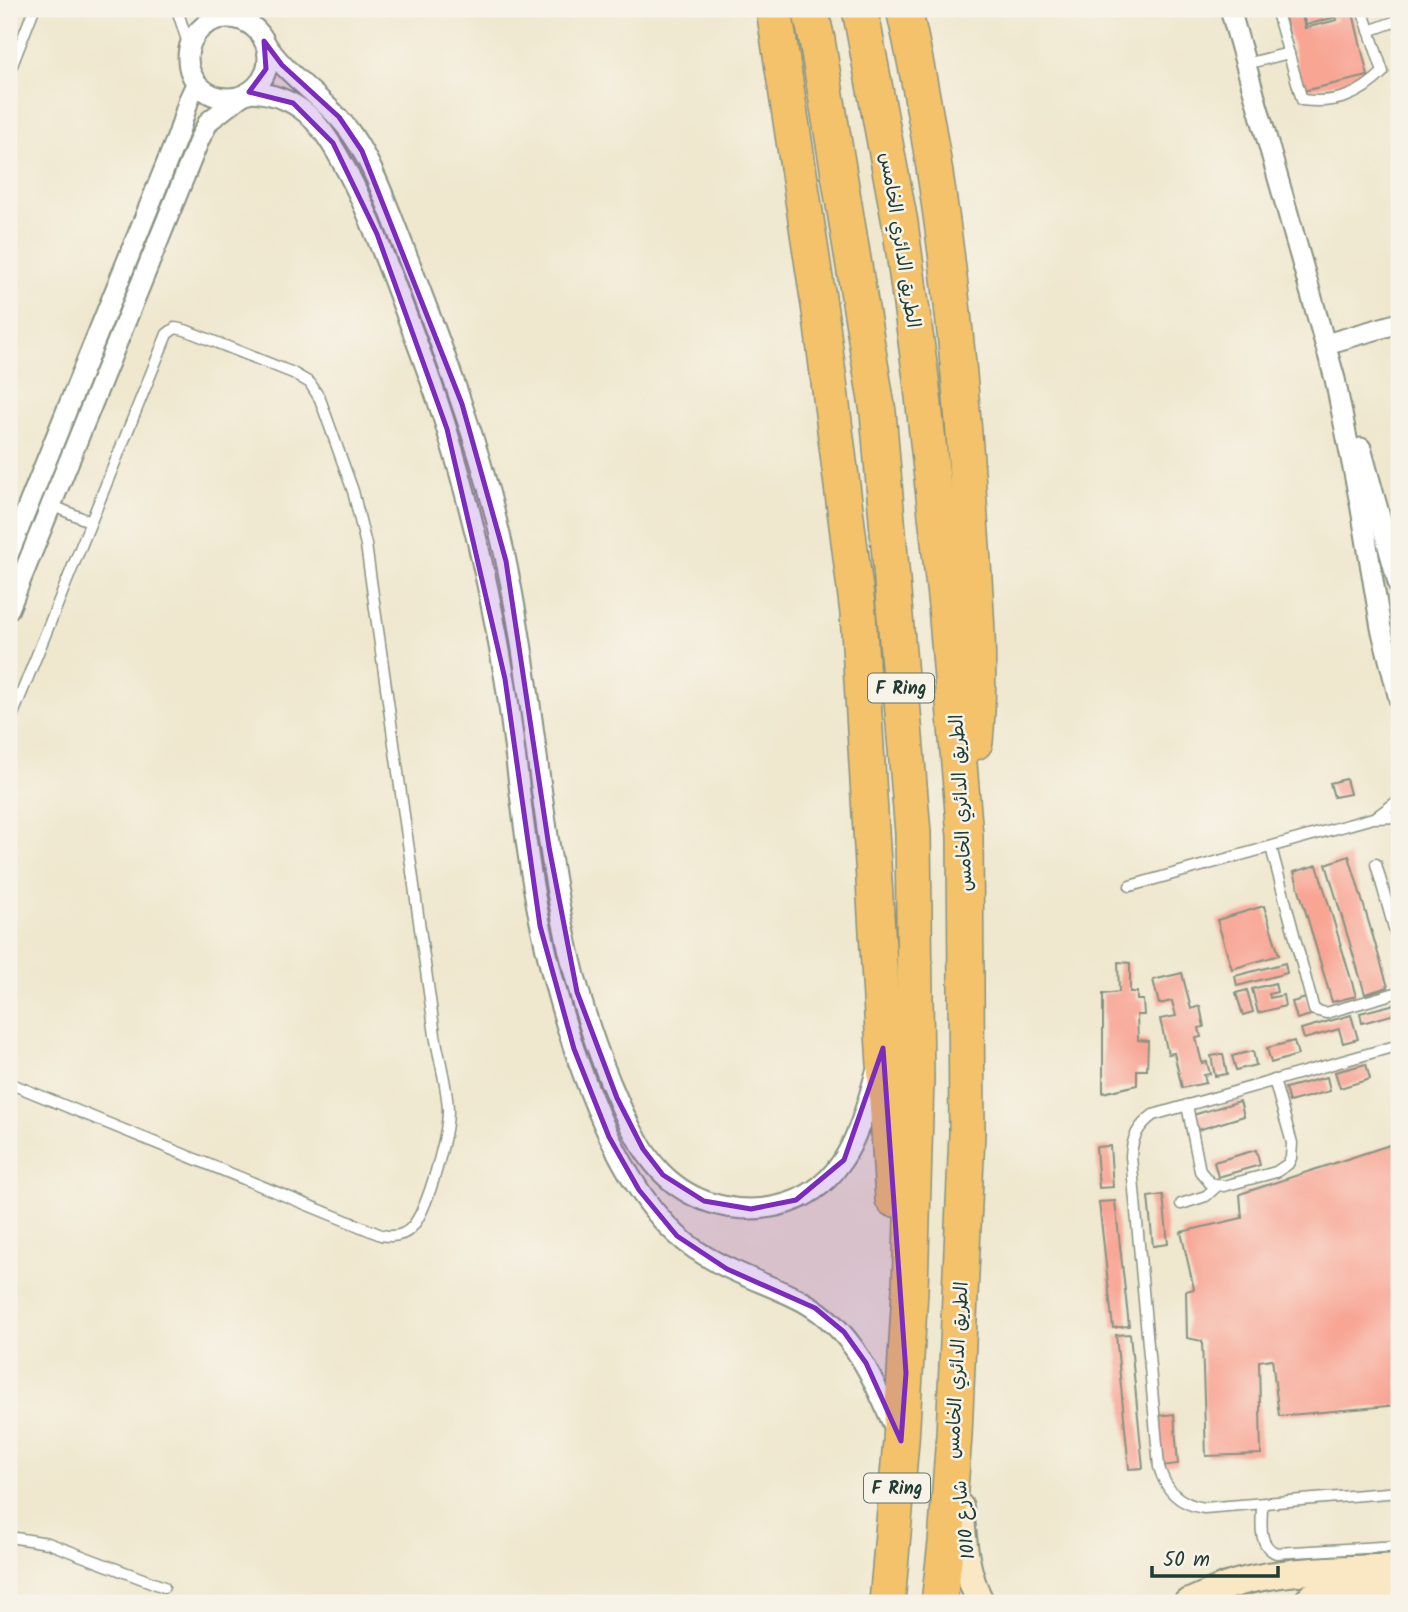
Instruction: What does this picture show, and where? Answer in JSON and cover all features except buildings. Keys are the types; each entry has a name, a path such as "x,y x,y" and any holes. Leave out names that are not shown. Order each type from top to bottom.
{"highway":[{"path":"760,9 792,133"},
{"path":"774,9 830,385 858,613 905,1373"},
{"name":"F Ring","path":"810,9 878,412 913,833 916,1080 905,1373 887,1603"},
{"name":"الطريق الدائري الخامس","path":"860,9 901,223 921,378 946,606 965,836 967,1134 954,1435 939,1603"},
{"path":"904,9 942,216 961,374 979,671 965,836"}],"street":[{"path":"1230,9 1335,379 1381,628 1399,699"},
{"path":"883,1048 860,1127 845,1160 833,1175 808,1194 783,1205 767,1208 735,1209 719,1206 689,1194 676,1185 663,1175 648,1156 617,1098 577,992 564,937 511,587 493,508 462,404 418,285 362,150 339,117 282,65 246,15 215,19 196,32 189,47 188,66 196,84 212,96 231,99 245,94 272,94 293,103 311,117 333,143 377,234 421,352 470,508 487,588 505,679 519,771 528,863 541,926 571,1037 597,1108 623,1164 639,1190 677,1236 727,1269 815,1308 844,1332 866,1363 901,1441"},
{"path":"9,609 200,138 209,121 263,79 268,60 264,41"},
{"path":"35,545 11,541 17,512 178,135 196,84"},
{"path":"1326,344 1399,323"},
{"path":"1335,379 1350,409 1399,586"},
{"path":"17,512 48,514"},
{"path":"597,1108 617,1098"},
{"name":"شارع 1010","path":"954,1435 965,1554 974,1589 981,1603"},
{"path":"1187,1603 1227,1586 1262,1578 1398,1566"},
{"path":"1306,1603 1311,1597 1322,1592 1398,1566"}],"lane":[{"path":"9,73 34,9"},
{"path":"177,9 189,47"},
{"path":"1276,9 1302,100 1320,102 1355,94 1370,85 1383,72 1362,9"},
{"path":"1369,31 1399,20"},
{"path":"1246,64 1289,53"},
{"path":"9,723 158,356 171,331 175,328 185,330 293,373 310,383 316,390 353,491 366,545 435,1035 448,1108 447,1132 442,1154 416,1222 405,1233 389,1237 9,1083"},
{"path":"48,514 90,522"},
{"path":"1373,818 1399,800"},
{"path":"1130,886 1373,818 1399,817"},
{"path":"1270,847 1314,1010 1326,1013 1399,992"},
{"path":"1376,864 1399,946"},
{"path":"1399,1045 1162,1111 1145,1121 1134,1137 1132,1147 1159,1467 1169,1490 1179,1500 1204,1508 1399,1492"},
{"path":"1181,1204 1206,1196 1217,1186 1276,1172 1283,1169 1292,1158 1292,1143 1274,1080"},
{"path":"1187,1105 1200,1171 1209,1183 1217,1186"},
{"path":"1262,1505 1262,1539 1269,1550 1276,1553 1398,1566"},
{"path":"9,1537 48,1543 164,1587"}],"highlighted area":[{"path":"264,41 282,65 339,117 362,151 462,404 506,561 549,847 577,992 617,1098 643,1149 663,1175 704,1201 751,1209 796,1200 844,1160 883,1048 906,1373 901,1441 866,1363 844,1332 815,1308 727,1269 677,1236 639,1190 609,1137 574,1049 540,926 505,679 447,429 377,234 333,143 293,103 249,92 266,69"}]}
